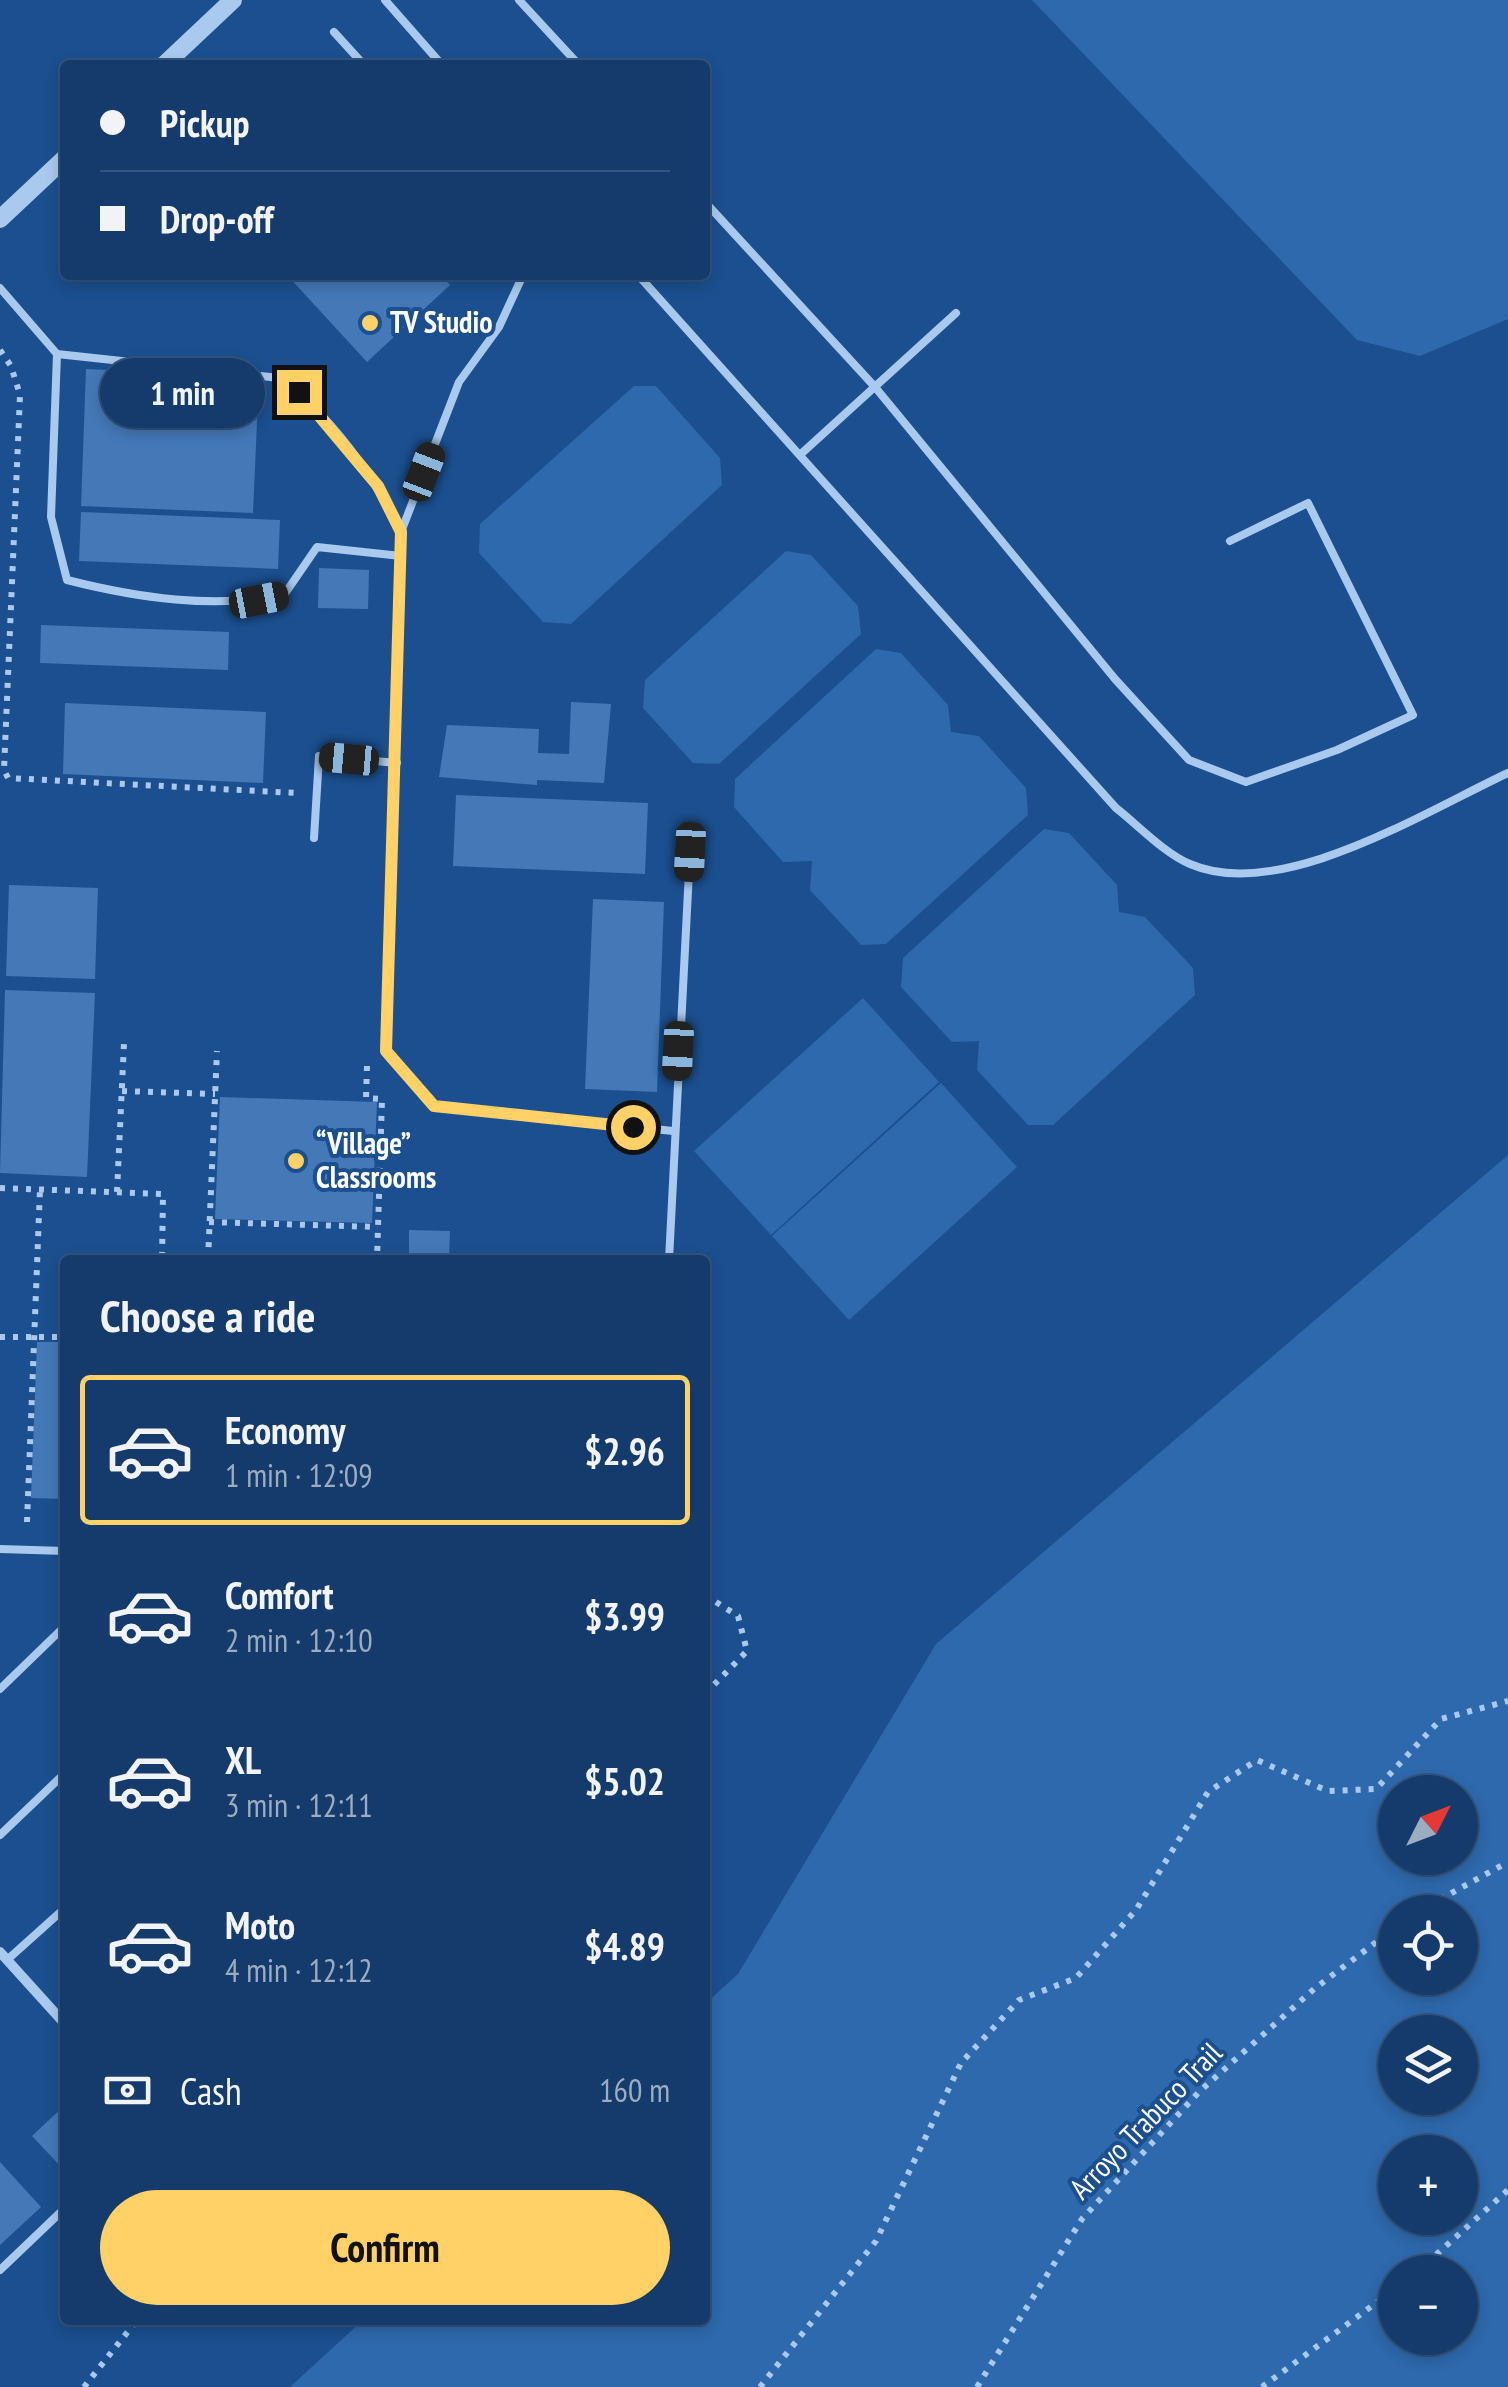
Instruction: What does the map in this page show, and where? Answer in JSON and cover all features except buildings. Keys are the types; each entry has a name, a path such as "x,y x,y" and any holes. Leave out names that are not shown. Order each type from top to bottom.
{"street":[{"path":"169,60 234,0"},
{"path":"0,219 60,163"},
{"path":"4,1956 60,2018"}],"lane":[{"path":"385,0 438,60"},
{"path":"519,0 573,60"},
{"path":"334,32 359,60"},
{"path":"710,207 875,387 1115,679 1189,760 1246,782 1337,750 1412,715 1308,503 1230,541"},
{"path":"522,280 498,327 458,382 401,532 386,1051 434,1106 673,1131"},
{"path":"643,280 802,453 1116,808 1187,863 1218,872 1279,872 1314,862 1508,773"},
{"path":"0,288 58,354 279,378 299,392 378,486 401,532"},
{"path":"802,453 956,314"},
{"path":"58,354 51,517 67,580 108,590 234,605 284,595 317,547 400,556"},
{"path":"314,838 319,756 397,763"},
{"path":"669,1255 690,852"},
{"path":"0,1549 60,1551"},
{"path":"0,1688 60,1631"},
{"path":"0,1835 60,1778"},
{"path":"4,1956 60,1912"},
{"path":"0,2270 60,2213"}],"path":[{"path":"0,350 11,366 20,395 4,770 8,778 316,794"},
{"path":"116,1192 124,1043"},
{"path":"208,1255 217,1051"},
{"path":"122,1091 215,1094"},
{"path":"0,1188 163,1194 162,1255"},
{"path":"27,1522 40,1190"},
{"path":"210,1222 378,1227"},
{"path":"0,1337 60,1338"},
{"path":"710,1598 738,1616 747,1651 710,1689"},
{"path":"760,2387 876,2242 960,2062 1020,2000 1076,1978 1136,1910 1208,1792 1258,1760 1328,1791 1376,1789 1441,1719 1508,1700"},
{"path":"1448,1895 1508,1862"},
{"name":"Arroyo Trabuco Trail","path":"977,2387 1082,2218 1199,2092 1314,1990 1378,1941"},
{"path":"1436,2255 1508,2190"},
{"path":"1262,2387 1378,2302"},
{"path":"84,2387 132,2325"}],"shaded area":[{"path":"1032,0 1508,0 1508,319 1420,356 1357,340"},
{"path":"634,386 656,386 720,458 722,485 571,624 543,622 479,553 480,524"},
{"path":"786,551 811,555 858,606 861,634 719,764 693,763 643,708 645,680"},
{"path":"876,649 901,653 948,705 951,732 979,736 1026,788 1028,815 886,944 861,945 810,890 812,861 783,862 734,807 735,779"},
{"path":"1044,829 1069,833 1117,885 1119,912 1145,917 1193,968 1195,995 1053,1125 1028,1125 977,1070 979,1041 952,1042 901,987 903,958"},
{"path":"863,998 939,1082 771,1235 694,1151"},
{"path":"941,1083 1017,1167 849,1320 772,1236"},
{"path":"1508,1155 1508,2387 290,2387 358,2325 710,2325 710,1999 738,1974 936,1644"}],"place":[{"name":"TV Studio","path":"370,323"},
{"name":"“Village” Classrooms","path":"296,1161"}],"route":[{"path":"299,392 378,486 401,532 386,1051 434,1106 633,1127"}]}
